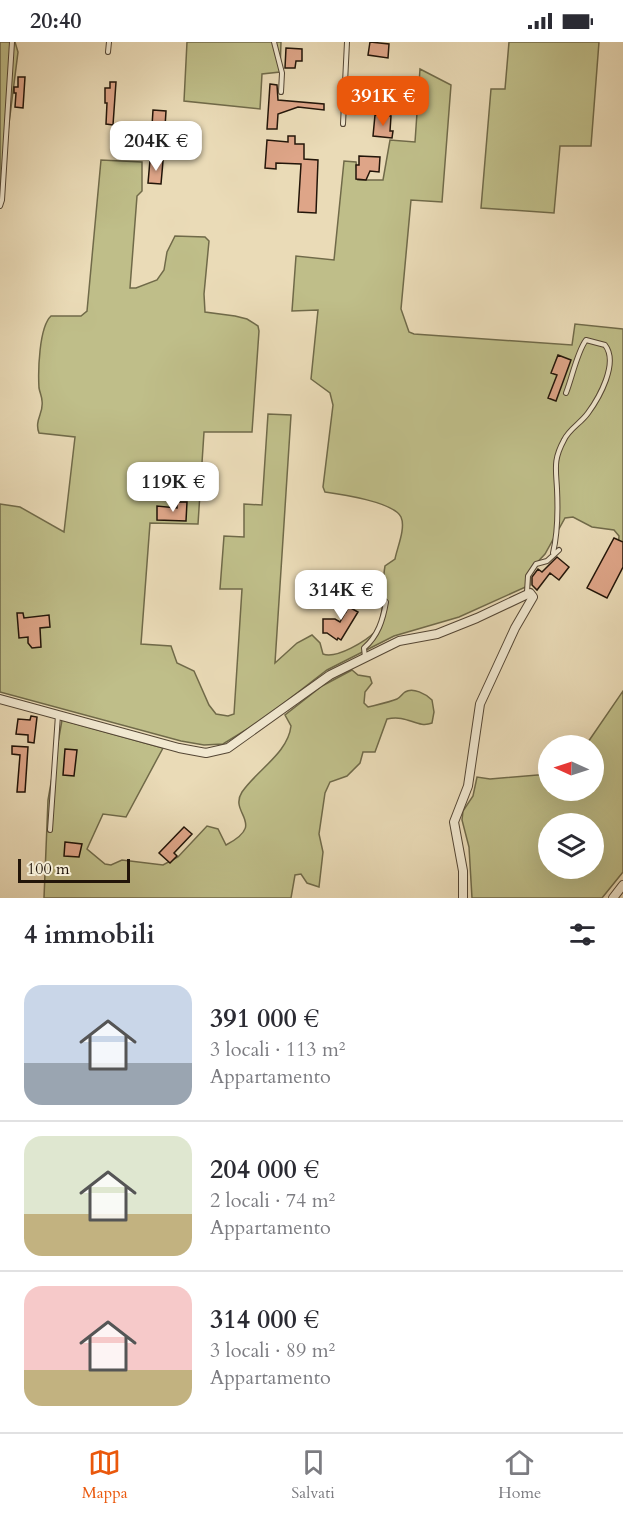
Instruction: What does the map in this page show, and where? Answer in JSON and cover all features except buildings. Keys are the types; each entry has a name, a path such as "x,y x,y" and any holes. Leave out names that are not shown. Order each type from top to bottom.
{"street":[{"path":"0,699 179,748 206,753 216,752 228,748 245,737 320,681 399,641 437,634 477,618 527,593 532,595 532,601 514,628 482,699 468,786 454,822 462,863 463,898"},
{"path":"613,898 623,885"}],"lane":[{"path":"0,206 12,42"},
{"path":"108,52 109,42"},
{"path":"274,42 282,73 281,92"},
{"path":"343,124 347,42"},
{"path":"527,593 528,576 536,564 547,561 553,553 556,538 557,495 554,464 564,440 588,413 601,389 611,360 605,345 586,340 581,348 566,393"},
{"path":"553,553 559,550"},
{"path":"365,658 364,648 379,629 385,612 386,602 383,599 377,600"},
{"path":"50,830 58,715"}],"shaded area":[{"path":"0,42 15,42 18,52 0,195"},
{"path":"187,42 281,42 280,72 262,74 260,109 184,101"},
{"path":"509,42 599,42 591,146 560,146 554,213 481,208 491,89 505,89"},
{"path":"420,69 451,85 442,202 411,200 401,309 409,332 572,345 575,324 623,329 623,550 618,549 619,536 614,530 592,527 573,517 565,518 545,554 530,570 530,585 459,617 394,636 327,670 262,720 223,744 204,745 181,741 0,692 0,504 20,507 64,532 75,437 39,433 38,424 42,405 39,388 40,350 44,330 51,316 81,316 87,311 101,160 142,162 142,191 137,196 130,288 157,280 164,270 167,252 175,236 205,237 209,241 204,294 205,312 247,319 258,326 259,331 252,432 204,432 198,524 150,523 141,644 171,646 177,663 194,671 209,705 216,714 228,716 234,714 242,589 220,589 224,536 244,537 244,504 262,505 268,414 291,415 275,663 297,643 312,635 320,643 323,654 329,655 351,648 376,631 381,616 385,566 395,559 402,532 401,517 378,503 325,492 323,487 333,405 330,393 311,379 318,310 292,311 296,256 334,260 344,161 356,162 358,180 383,180 390,140 415,142"},
{"path":"352,670 358,675 370,677 372,683 365,692 364,703 368,707 394,700 412,690 432,700 434,712 432,723 427,724 401,718 387,719 375,752 363,752 360,763 347,776 330,782 325,793 319,834 323,852 319,887 307,883 301,874 295,875 291,898 44,898 48,800 62,720 163,748 126,817 103,814 87,849 105,864 111,865 122,860 163,865 178,857 207,826 218,829 226,845 244,831 246,824 239,800 248,784 278,753 289,736 291,726 285,715 322,686"},
{"path":"623,691 623,872 602,898 472,898 469,847 462,820 463,811 473,796 477,777 490,779 538,775 538,801 604,801 604,735 593,735"}]}
